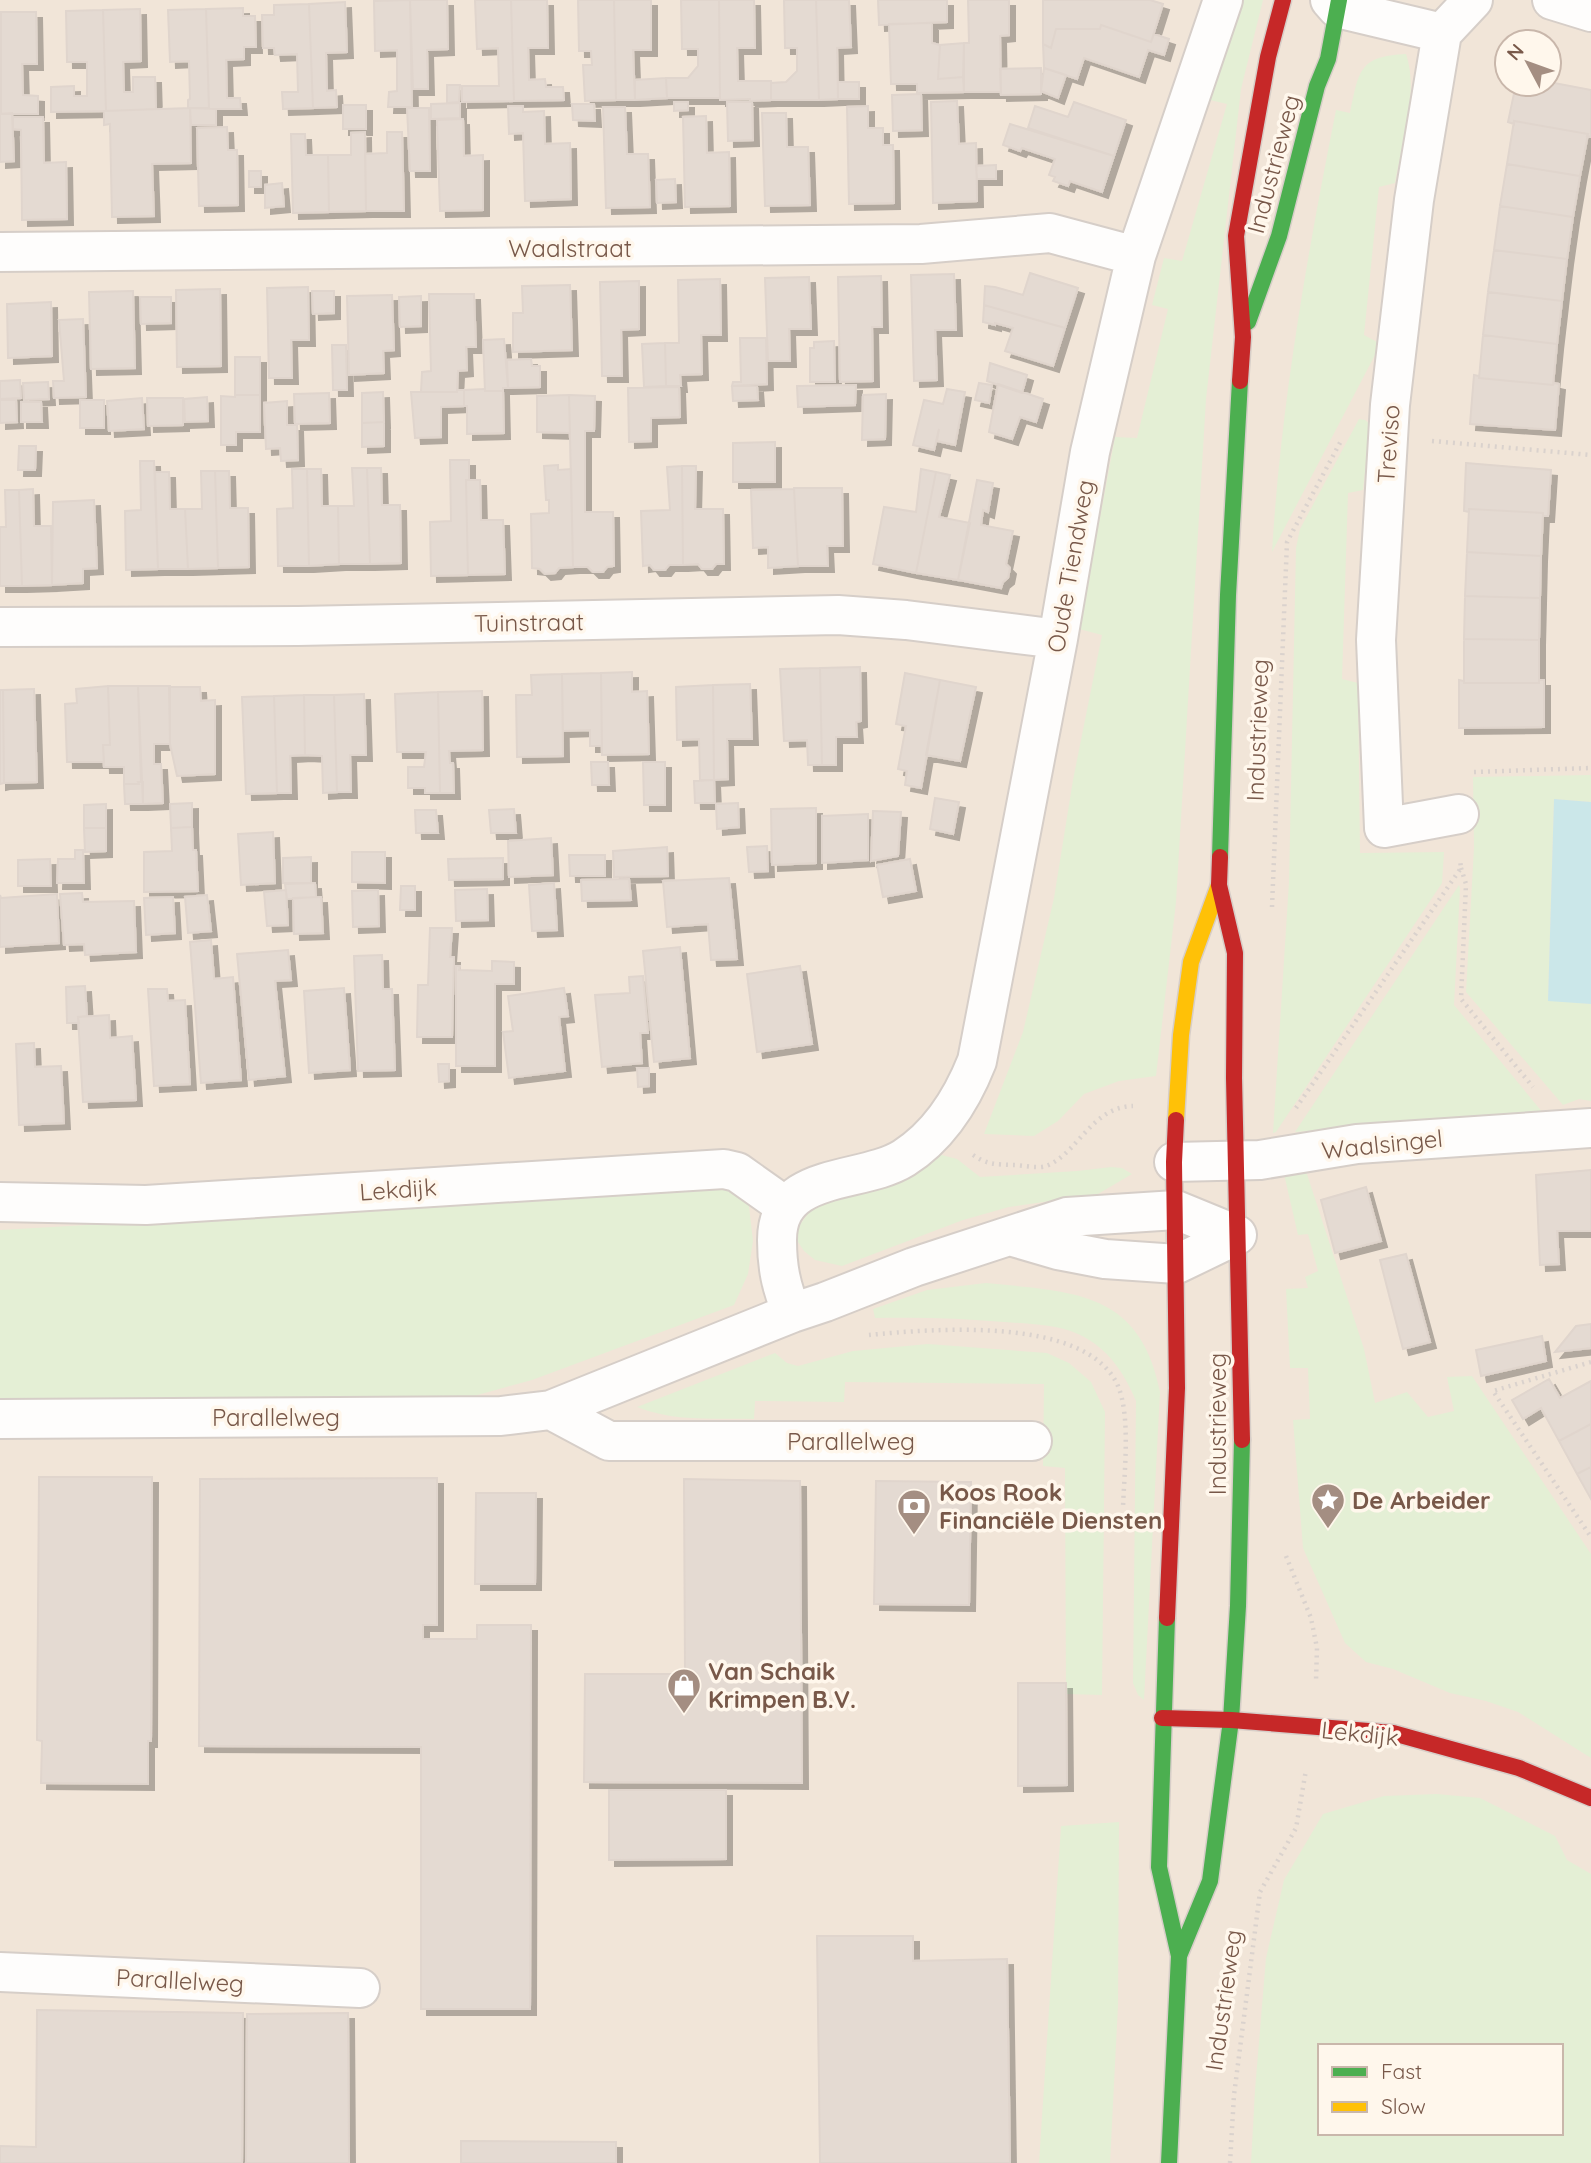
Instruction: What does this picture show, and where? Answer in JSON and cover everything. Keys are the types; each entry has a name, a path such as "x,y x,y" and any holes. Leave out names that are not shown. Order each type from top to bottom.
{"street":[{"name":"Oude Tiendweg","path":"936,1132 965,1092 977,1060 1058,639 1090,452 1136,256 1223,0"},
{"name":"Industrieweg","path":"1179,1956 1209,1881 1231,1720 1238,1606 1242,1445 1237,1235 1248,1161 1235,953 1219,885 1228,595 1243,337 1236,236 1265,70 1283,0"},
{"path":"1335,3 1441,33 1473,0"},
{"path":"1552,0 1591,12"},
{"name":"Industrieweg","path":"1243,337 1279,236 1317,86 1328,59 1335,3"},
{"name":"Treviso","path":"1441,33 1414,201 1390,421 1376,640 1384,828 1459,814"},
{"name":"Waalstraat","path":"0,252 894,244 1050,233 1136,256"},
{"name":"Tuinstraat","path":"0,627 312,626 838,615 906,620 1058,639"},
{"name":"Industrieweg","path":"1169,2163 1179,1956 1159,1867 1162,1718 1177,1388 1174,1162 1181,1035 1191,962 1219,885"},
{"name":"Waalsingel","path":"1174,1162 1248,1161 1357,1144 1579,1128"},
{"path":"792,1313 781,1288 777,1256 777,1223 785,1206 801,1191 903,1158 936,1132"},
{"name":"Lekdijk","path":"0,1202 146,1205 724,1169 737,1172 785,1206"},
{"name":"Parallelweg","path":"0,1419 501,1416 551,1410 792,1313 914,1268 1067,1217 1175,1210 1237,1235"},
{"path":"1010,1236 1058,1250 1105,1259 1177,1264 1237,1235"},
{"name":"Parallelweg","path":"551,1410 610,1441 1032,1441"},
{"name":"Lekdijk","path":"1162,1718 1231,1720 1393,1732 1519,1768 1591,1798"},
{"name":"Parallelweg","path":"0,1972 360,1988"}],"path":[{"name":"Industrieweg","path":"1272,919 1287,542 1359,408 1390,421"},
{"path":"1390,421 1591,455"},
{"path":"1579,1128 1461,999 1466,884 1461,868 1459,814 1466,772 1591,768"},
{"path":"1248,1161 1461,868"},
{"path":"936,1132 987,1164 1045,1166 1063,1154 1094,1121 1126,1106 1177,1105"},
{"path":"860,1335 972,1329 1023,1334 1068,1344 1087,1352 1105,1368 1118,1386 1125,1413 1123,1509"},
{"path":"1591,1362 1493,1391 1591,1537"},
{"name":"Industrieweg","path":"1230,2163 1234,2095 1261,1892 1296,1828 1314,1728"}],"shaded area":[{"path":"0,0 1591,0 1591,2163 0,2163"}],"green space":[{"path":"1240,0 1263,0 1241,89 1206,399 1176,902 1156,1076 1119,1081 1084,1094 1058,1121 1034,1136 984,1134 1023,1032 1054,898 1073,780 1102,635 1079,629 1115,437 1137,438 1168,309 1152,305 1164,258 1182,261 1227,104 1206,99"},
{"path":"1406,54 1411,84 1408,118 1395,183 1379,187 1364,335 1377,342 1376,353 1272,552 1296,330 1336,110 1350,113 1359,77 1370,63 1390,55"},
{"path":"1359,419 1370,424 1363,490 1348,493 1342,679 1358,683 1360,853 1444,852 1442,883 1273,1133 1289,882 1296,548 1300,529"},
{"path":"1591,775 1591,802 1554,799 1548,1000 1591,1004 1591,1101 1579,1099 1563,1105 1466,992 1474,847 1473,777"},
{"path":"1459,885 1454,1005 1543,1113 1295,1132"},
{"path":"934,1153 957,1159 980,1177 1111,1167 1122,1168 1132,1174 1098,1194 1009,1207 963,1220 842,1266 815,1260 804,1251 796,1239 799,1226 810,1211"},
{"path":"1305,1168 1364,1349 1375,1403 1407,1392 1428,1417 1454,1411 1447,1377 1472,1376 1591,1554 1591,1758 1518,1712 1450,1693 1393,1669 1366,1662 1345,1643 1303,1548 1293,1420 1310,1419 1308,1368 1290,1368 1286,1289 1308,1288 1305,1277 1318,1271 1308,1234 1298,1235 1284,1174"},
{"path":"724,1188 748,1198 753,1241 748,1274 734,1305 532,1380 463,1399 280,1402 0,1400 0,1230"},
{"path":"986,1283 1047,1289 1098,1303 1119,1315 1137,1333 1150,1358 1160,1392 1144,1700 1138,1695 1133,1683 1136,1401 1120,1370 1106,1353 1088,1339 1060,1328 972,1320 875,1318 873,1309 927,1290"},
{"path":"928,1344 1047,1353 1069,1363 1091,1382 1105,1412 1102,1695 1066,1694 1065,1468 1043,1466 1044,1384 845,1382 844,1402 755,1401 754,1419 680,1417 637,1407 775,1353 787,1363 798,1366 853,1351"},
{"path":"1437,1794 1480,1798 1555,1836 1567,1860 1591,1874 1591,2163 1251,2163 1266,1958 1284,1880 1323,1814 1384,1796"},
{"path":"1119,1822 1118,2005 1110,2163 1039,2163 1061,1826"}],"water":[{"path":"1554,799 1591,802 1591,1004 1548,1001"}],"building":[{"path":"410,0 412,107 388,107 389,92 397,91 397,50 375,51 374,1"},
{"path":"410,0 447,0 448,49 427,50 428,89 413,89"},
{"path":"475,0 511,0 514,101 462,102 462,86 499,86 498,48 477,49"},
{"path":"511,0 547,0 548,48 528,48 529,80 545,79 546,87 563,87 564,100 514,101"},
{"path":"578,0 614,0 616,100 585,101 583,65 592,65 591,51 579,51"},
{"path":"614,0 651,0 651,50 633,50 635,100 616,100"},
{"path":"681,0 719,0 720,98 667,98 666,78 688,78 698,66 698,49 682,49"},
{"path":"719,0 754,0 755,48 737,48 738,81 771,81 771,100 720,100"},
{"path":"784,0 816,0 819,100 771,100 771,83 786,82 797,71 797,48 785,48"},
{"path":"816,0 849,0 851,47 837,48 838,99 819,100"},
{"path":"878,0 947,0 947,22 879,25"},
{"path":"968,0 1009,0 1009,35 1000,36 1001,92 964,92 964,43 969,43"},
{"path":"1043,0 1150,0 1163,4 1151,42 1101,25 1100,29 1056,29 1051,48 1043,44"},
{"path":"345,2 347,52 326,53 327,91 336,90 337,107 313,108 309,4"},
{"path":"309,4 313,108 283,109 282,92 298,92 297,54 275,55 274,48 263,48 262,15 274,15 274,5"},
{"path":"243,8 243,16 255,16 256,47 244,47 244,59 226,60 227,98 240,98 241,109 209,109 206,9"},
{"path":"140,9 141,61 123,62 124,92 133,92 133,77 155,77 156,109 106,111 103,10"},
{"path":"206,9 209,108 188,108 189,61 170,62 168,10"},
{"path":"103,10 106,111 51,112 51,87 74,86 74,96 87,96 87,62 67,62 66,11"},
{"path":"1,12 36,12 37,64 22,64 23,95 38,96 38,114 1,114"},
{"path":"932,23 932,43 940,45 938,79 963,77 964,92 917,93 917,84 891,84 889,24"},
{"path":"1101,25 1151,42 1154,34 1169,39 1164,55 1148,50 1139,77 1084,58 1077,79 1044,68 1043,44 1051,48 1056,29 1100,29"},
{"path":"964,43 963,77 938,79 940,45"},
{"path":"1041,68 1041,94 1001,95 1000,69"},
{"path":"1044,68 1066,75 1058,98 1041,91"},
{"path":"666,78 667,98 635,100 635,80"},
{"path":"838,82 859,82 859,99 838,99"},
{"path":"447,85 460,85 459,102 447,103"},
{"path":"1563,85 1591,90 1591,137 1587,136 1588,134 1508,122 1513,98 1563,98"},
{"path":"921,94 922,130 893,131 892,95"},
{"path":"957,101 959,144 976,143 977,201 933,203 931,102"},
{"path":"674,102 688,102 688,110 674,111"},
{"path":"727,102 752,102 753,140 728,141"},
{"path":"1074,102 1126,120 1114,156 1028,128 1035,106 1068,117"},
{"path":"460,103 460,118 431,119 431,104"},
{"path":"572,104 594,104 595,121 573,120"},
{"path":"343,105 366,105 366,129 343,129"},
{"path":"508,106 523,106 523,112 544,111 545,144 570,143 571,199 525,201 523,133 509,134"},
{"path":"868,106 868,128 883,128 883,145 893,145 894,203 849,204 847,107"},
{"path":"603,107 625,107 627,154 648,154 650,207 606,208"},
{"path":"190,108 191,163 152,164 154,216 112,217 110,124 104,125 104,111"},
{"path":"190,108 216,109 216,125 191,125"},
{"path":"407,108 429,108 430,171 410,171"},
{"path":"12,113 14,161 0,162 0,114"},
{"path":"762,113 786,113 787,147 808,147 810,205 765,206"},
{"path":"706,116 707,153 729,152 730,206 685,207 683,117"},
{"path":"13,117 43,117 44,163 66,162 67,219 22,220 21,130 13,129"},
{"path":"463,119 464,156 483,155 483,210 440,211 437,120"},
{"path":"1514,121 1588,134 1580,176 1507,164"},
{"path":"1010,124 1114,156 1102,192 1070,181 1068,186 1053,181 1055,177 1049,175 1055,159 1003,145"},
{"path":"227,127 228,150 237,150 238,205 199,206 197,128"},
{"path":"365,132 366,211 329,212 328,155 351,155 351,133"},
{"path":"387,132 402,132 404,211 366,211 365,154 387,153"},
{"path":"291,134 305,134 306,155 328,155 329,212 293,213"},
{"path":"1507,164 1580,176 1573,217 1500,206"},
{"path":"996,165 996,179 977,179 976,166"},
{"path":"249,171 261,171 261,187 249,187"},
{"path":"675,179 676,202 657,203 656,180"},
{"path":"282,183 284,206 265,208 265,185"},
{"path":"1500,206 1573,217 1567,259 1494,250"},
{"path":"1494,250 1567,259 1562,301 1488,292"},
{"path":"1030,273 1078,288 1065,328 984,305 985,286 1023,295"},
{"path":"954,274 956,330 935,330 937,380 914,381 911,275"},
{"path":"881,276 882,327 872,327 873,381 840,382 838,277"},
{"path":"809,277 811,329 789,329 790,361 768,361 765,278"},
{"path":"720,279 721,335 701,335 702,374 680,375 681,386 666,386 665,343 679,343 678,280"},
{"path":"639,281 639,329 621,330 622,376 602,376 600,282"},
{"path":"570,285 572,350 513,352 513,313 523,313 522,286"},
{"path":"308,287 309,340 291,340 292,378 269,378 267,288"},
{"path":"220,289 221,366 177,367 176,290"},
{"path":"133,291 135,368 91,369 89,292"},
{"path":"312,291 334,291 334,313 313,314"},
{"path":"1488,292 1562,301 1557,344 1483,335"},
{"path":"429,294 474,294 476,347 466,347 467,370 458,371 457,392 421,392 422,372 431,371"},
{"path":"392,295 394,350 383,351 384,373 349,375 347,296"},
{"path":"421,296 421,326 400,327 399,297"},
{"path":"140,297 171,297 171,323 141,324"},
{"path":"51,302 52,356 8,358 7,304"},
{"path":"984,305 1065,328 1053,366 1005,351 1013,328 983,322"},
{"path":"83,319 86,397 54,398 53,381 64,381 59,320"},
{"path":"1483,335 1557,344 1553,385 1479,378"},
{"path":"740,338 766,338 767,384 732,386 733,382 741,382"},
{"path":"504,339 508,388 503,388 503,391 485,391 483,340"},
{"path":"834,341 835,382 810,382 810,348 814,348 814,342"},
{"path":"665,343 666,386 644,387 642,344"},
{"path":"332,345 346,345 347,390 333,390"},
{"path":"235,357 260,357 260,395 235,395"},
{"path":"531,359 532,366 540,366 540,387 508,388 507,360"},
{"path":"990,363 1027,375 1022,393 987,381"},
{"path":"1474,375 1479,378 1559,384 1555,430 1470,424"},
{"path":"20,380 21,398 0,399 0,381"},
{"path":"48,382 49,399 24,400 23,383"},
{"path":"979,383 992,385 989,403 975,400"},
{"path":"998,384 1043,399 1036,422 1020,417 1012,439 989,432"},
{"path":"856,385 855,405 798,407 797,386"},
{"path":"732,386 757,386 758,400 733,401"},
{"path":"679,387 680,417 651,418 651,441 629,442 628,388"},
{"path":"947,389 965,392 955,445 937,441 939,429 934,450 913,445 924,400 943,404"},
{"path":"464,390 503,391 504,433 467,434"},
{"path":"464,390 464,406 441,407 441,437 415,438 411,392"},
{"path":"383,392 384,422 362,423 362,393"},
{"path":"329,393 330,423 295,424 294,394"},
{"path":"886,394 885,439 862,440 863,395"},
{"path":"260,395 260,432 236,432 236,445 221,445 221,396"},
{"path":"569,395 595,396 594,431 585,431 585,512 613,512 614,566 607,567 603,572 593,572 588,567 573,567"},
{"path":"569,395 570,433 537,432 537,396"},
{"path":"207,397 208,421 185,422 184,399"},
{"path":"142,398 144,429 109,431 107,401"},
{"path":"147,398 183,398 183,425 148,426"},
{"path":"0,400 16,400 17,422 0,423"},
{"path":"80,400 104,400 104,428 80,428"},
{"path":"287,401 287,425 297,425 298,460 281,461 280,448 266,449 264,403"},
{"path":"21,402 41,402 42,422 21,422"},
{"path":"384,422 384,446 362,447 362,423"},
{"path":"775,442 775,482 733,482 733,443"},
{"path":"19,446 36,446 35,470 18,470"},
{"path":"450,460 469,460 469,480 466,480 468,575 431,576 430,522 451,521"},
{"path":"140,461 154,461 158,569 126,570 125,511 141,510"},
{"path":"1466,463 1551,470 1548,516 1543,516 1543,513 1469,509 1469,512 1464,511"},
{"path":"558,465 558,470 571,469 573,567 559,568 555,573 545,574 540,569 532,568 531,514 549,513 544,466"},
{"path":"682,466 696,466 695,509 723,509 724,564 716,564 712,569 702,569 698,564 683,565"},
{"path":"682,466 683,565 669,565 665,570 654,570 650,565 643,566 641,511 670,510 667,467"},
{"path":"352,468 367,468 370,564 339,564 338,506 354,506"},
{"path":"367,468 381,468 382,505 400,505 401,563 370,564"},
{"path":"292,469 307,469 309,566 278,566 277,509 293,508"},
{"path":"307,469 321,469 322,506 338,506 339,564 309,566"},
{"path":"921,469 936,472 916,573 873,564 884,507 916,512"},
{"path":"201,471 215,471 218,568 188,569 185,509 202,509"},
{"path":"215,471 229,471 230,508 248,508 249,567 218,568"},
{"path":"155,472 169,472 170,509 185,509 188,569 158,569"},
{"path":"936,472 950,475 939,517 970,523 958,580 916,573"},
{"path":"466,480 480,480 481,520 503,520 505,574 468,575"},
{"path":"977,480 993,483 988,512 983,510 981,525 1013,531 1006,564 1010,568 1008,578 1001,588 958,580"},
{"path":"794,488 842,488 843,546 827,546 828,566 798,566"},
{"path":"33,489 34,526 51,526 52,585 22,586 19,490"},
{"path":"794,489 798,566 768,568 768,547 753,548 751,490"},
{"path":"5,490 19,490 22,586 0,586 0,527 6,527"},
{"path":"94,500 97,568 83,569 83,583 52,585 53,502"},
{"path":"1469,509 1543,513 1541,556 1467,552"},
{"path":"1467,552 1541,556 1540,598 1465,596"},
{"path":"1465,596 1540,598 1539,640 1464,639"},
{"path":"1464,639 1539,640 1539,683 1464,683"},
{"path":"860,667 861,721 856,722 857,737 836,737 836,765 822,765 820,668"},
{"path":"820,668 822,765 808,765 807,740 784,741 780,669"},
{"path":"632,672 632,692 647,691 649,754 602,755 601,673"},
{"path":"601,673 602,746 590,746 590,730 563,731 562,674"},
{"path":"905,673 940,680 921,788 905,785 907,771 898,769 906,726 896,724"},
{"path":"562,674 563,756 517,757 516,695 532,695 531,675"},
{"path":"940,680 976,687 960,761 926,755"},
{"path":"1459,680 1464,683 1539,683 1539,680 1544,680 1544,727 1459,728"},
{"path":"750,684 752,739 727,739 728,779 714,780 713,685"},
{"path":"713,685 714,780 700,780 699,739 677,740 676,687"},
{"path":"108,686 138,686 139,784 124,784 124,767 104,767 103,745 110,745"},
{"path":"108,686 110,745 103,745 104,762 67,762 65,704 77,703 76,689"},
{"path":"138,686 170,686 170,744 154,744 154,764 161,764 163,803 143,804"},
{"path":"169,687 200,687 201,701 215,700 215,774 177,776 170,744"},
{"path":"34,689 37,782 4,783 3,690"},
{"path":"0,690 3,690 4,783 0,784"},
{"path":"482,691 483,750 449,751 450,763 453,763 454,793 440,793 438,692"},
{"path":"438,692 440,793 425,793 425,788 408,788 408,767 424,767 426,752 397,752 395,694"},
{"path":"364,694 366,755 350,755 351,792 337,792 334,695"},
{"path":"304,695 334,695 337,792 323,793 322,756 305,755"},
{"path":"304,695 305,755 290,756 291,793 277,793 274,696"},
{"path":"274,696 277,793 246,794 242,697"},
{"path":"591,762 608,762 609,785 592,785"},
{"path":"643,762 665,762 665,805 644,805"},
{"path":"714,780 715,803 695,803 694,781"},
{"path":"138,782 143,782 143,804 125,804 124,784 139,784"},
{"path":"935,798 959,802 953,834 930,829"},
{"path":"192,803 192,827 171,828 170,804"},
{"path":"738,803 739,827 717,829 716,804"},
{"path":"106,804 106,828 84,828 84,805"},
{"path":"816,808 816,863 772,865 771,809"},
{"path":"514,809 516,833 491,833 489,810"},
{"path":"415,810 436,810 438,833 416,833"},
{"path":"873,811 901,812 898,856 871,861"},
{"path":"868,814 868,860 822,863 822,816"},
{"path":"192,827 198,891 144,892 144,852 172,851 171,828"},
{"path":"84,828 106,828 106,851 85,852"},
{"path":"273,832 275,883 241,885 238,834"},
{"path":"551,838 553,875 509,877 508,841"},
{"path":"767,846 768,871 749,872 747,847"},
{"path":"667,847 668,876 614,877 613,851"},
{"path":"75,850 83,850 84,883 57,883 58,859 75,859"},
{"path":"352,852 385,852 385,883 352,882"},
{"path":"569,855 605,855 605,876 570,876"},
{"path":"311,857 311,883 283,883 283,858"},
{"path":"503,858 503,879 449,880 448,859"},
{"path":"50,859 51,886 18,886 18,860"},
{"path":"910,859 916,891 883,897 877,865"},
{"path":"729,878 737,959 711,960 708,924 667,927 663,881"},
{"path":"629,879 631,900 582,901 581,880"},
{"path":"315,883 316,897 287,899 285,884"},
{"path":"554,883 557,930 532,931 529,885"},
{"path":"401,886 415,886 415,910 400,910"},
{"path":"487,889 488,920 456,921 455,890"},
{"path":"286,890 288,925 267,926 264,892"},
{"path":"378,890 379,926 353,927 352,891"},
{"path":"82,893 83,902 134,901 136,952 85,955 84,944 64,945 60,894"},
{"path":"57,894 59,943 0,947 0,895 1,898"},
{"path":"207,895 211,931 188,933 185,897"},
{"path":"173,897 175,933 146,935 144,898"},
{"path":"321,897 323,933 294,934 293,898"},
{"path":"430,928 452,928 452,1037 417,1037 418,985 428,985"},
{"path":"211,940 214,979 233,977 241,1080 201,1083 190,942"},
{"path":"680,947 690,1058 654,1062 643,951"},
{"path":"288,950 291,980 275,981 285,1076 249,1080 237,954"},
{"path":"382,955 383,989 392,989 395,1070 358,1071 354,956"},
{"path":"492,961 514,962 514,984 495,984 495,1066 456,1066 456,966 460,966 459,970 492,971"},
{"path":"800,966 812,1044 757,1052 747,974"},
{"path":"643,976 648,1033 640,1033 642,1063 602,1067 595,995 630,993 629,977"},
{"path":"85,986 87,1016 78,1017 79,1023 67,1023 66,987"},
{"path":"344,988 350,1070 309,1073 304,991"},
{"path":"564,988 568,1016 559,1017 565,1071 509,1078 503,1032 513,1031 508,996"},
{"path":"148,989 167,989 168,1001 185,1000 190,1084 154,1086"},
{"path":"109,1015 110,1038 132,1036 136,1100 83,1102 78,1017"},
{"path":"34,1043 35,1067 61,1066 64,1123 19,1125 16,1044"},
{"path":"438,1064 449,1064 449,1081 439,1082"},
{"path":"637,1068 649,1068 649,1086 638,1087"},
{"path":"1591,1170 1591,1231 1557,1231 1559,1264 1540,1265 1536,1175"},
{"path":"1366,1187 1381,1241 1335,1253 1321,1200"},
{"path":"1406,1254 1430,1342 1403,1349 1380,1260"},
{"path":"1591,1324 1591,1348 1555,1352 1576,1326"},
{"path":"1542,1336 1546,1361 1481,1376 1476,1350"},
{"path":"1549,1379 1560,1398 1591,1381 1591,1424 1559,1441 1541,1408 1523,1419 1512,1400"},
{"path":"1591,1424 1591,1467 1577,1474 1559,1441"},
{"path":"1591,1467 1591,1499 1577,1474"},
{"path":"39,1477 152,1477 151,1741 148,1741 148,1784 41,1783 42,1741 37,1740"},
{"path":"437,1478 437,1625 423,1625 423,1639 477,1639 477,1625 531,1625 530,2009 421,2009 421,1747 199,1746 200,1479"},
{"path":"684,1479 800,1481 802,1783 584,1782 585,1674 685,1674"},
{"path":"876,1481 971,1482 969,1605 874,1604"},
{"path":"476,1493 536,1493 535,1584 475,1584"},
{"path":"1018,1683 1066,1683 1067,1785 1018,1786"},
{"path":"609,1790 726,1790 726,1859 609,1860"},
{"path":"817,1936 913,1936 913,1961 1007,1959 1010,2163 820,2163"},
{"path":"37,2010 243,2013 242,2163 0,2163 0,2146 36,2147"},
{"path":"348,2013 349,2163 246,2163 247,2014"},
{"path":"461,2141 616,2142 616,2163 461,2163"}],"traffic: fast":[{"path":"1248,322 1279,236 1317,86 1328,59 1339,0"},
{"path":"1220,857 1228,595 1240,381"},
{"path":"1179,1956 1210,1881 1231,1720 1238,1606 1242,1440"},
{"path":"1167,1618 1159,1867 1179,1956 1169,2163"}],"traffic: slow":[{"path":"1176,1120 1181,1035 1191,962 1219,885"}],"traffic: jam":[{"path":"1240,381 1243,337 1236,236 1268,57 1283,0"},
{"path":"1220,857 1219,885 1235,953 1234,1078 1242,1440"},
{"path":"1167,1618 1177,1388 1174,1162 1176,1120"},
{"path":"1162,1718 1231,1720 1393,1733 1519,1768 1591,1798"}],"place":[{"name":"De Arbeider","path":"1328,1530"},
{"name":"Koos Rook Financiële Diensten","path":"914,1536"},
{"name":"Van Schaik Krimpen B.V.","path":"684,1715"}]}
